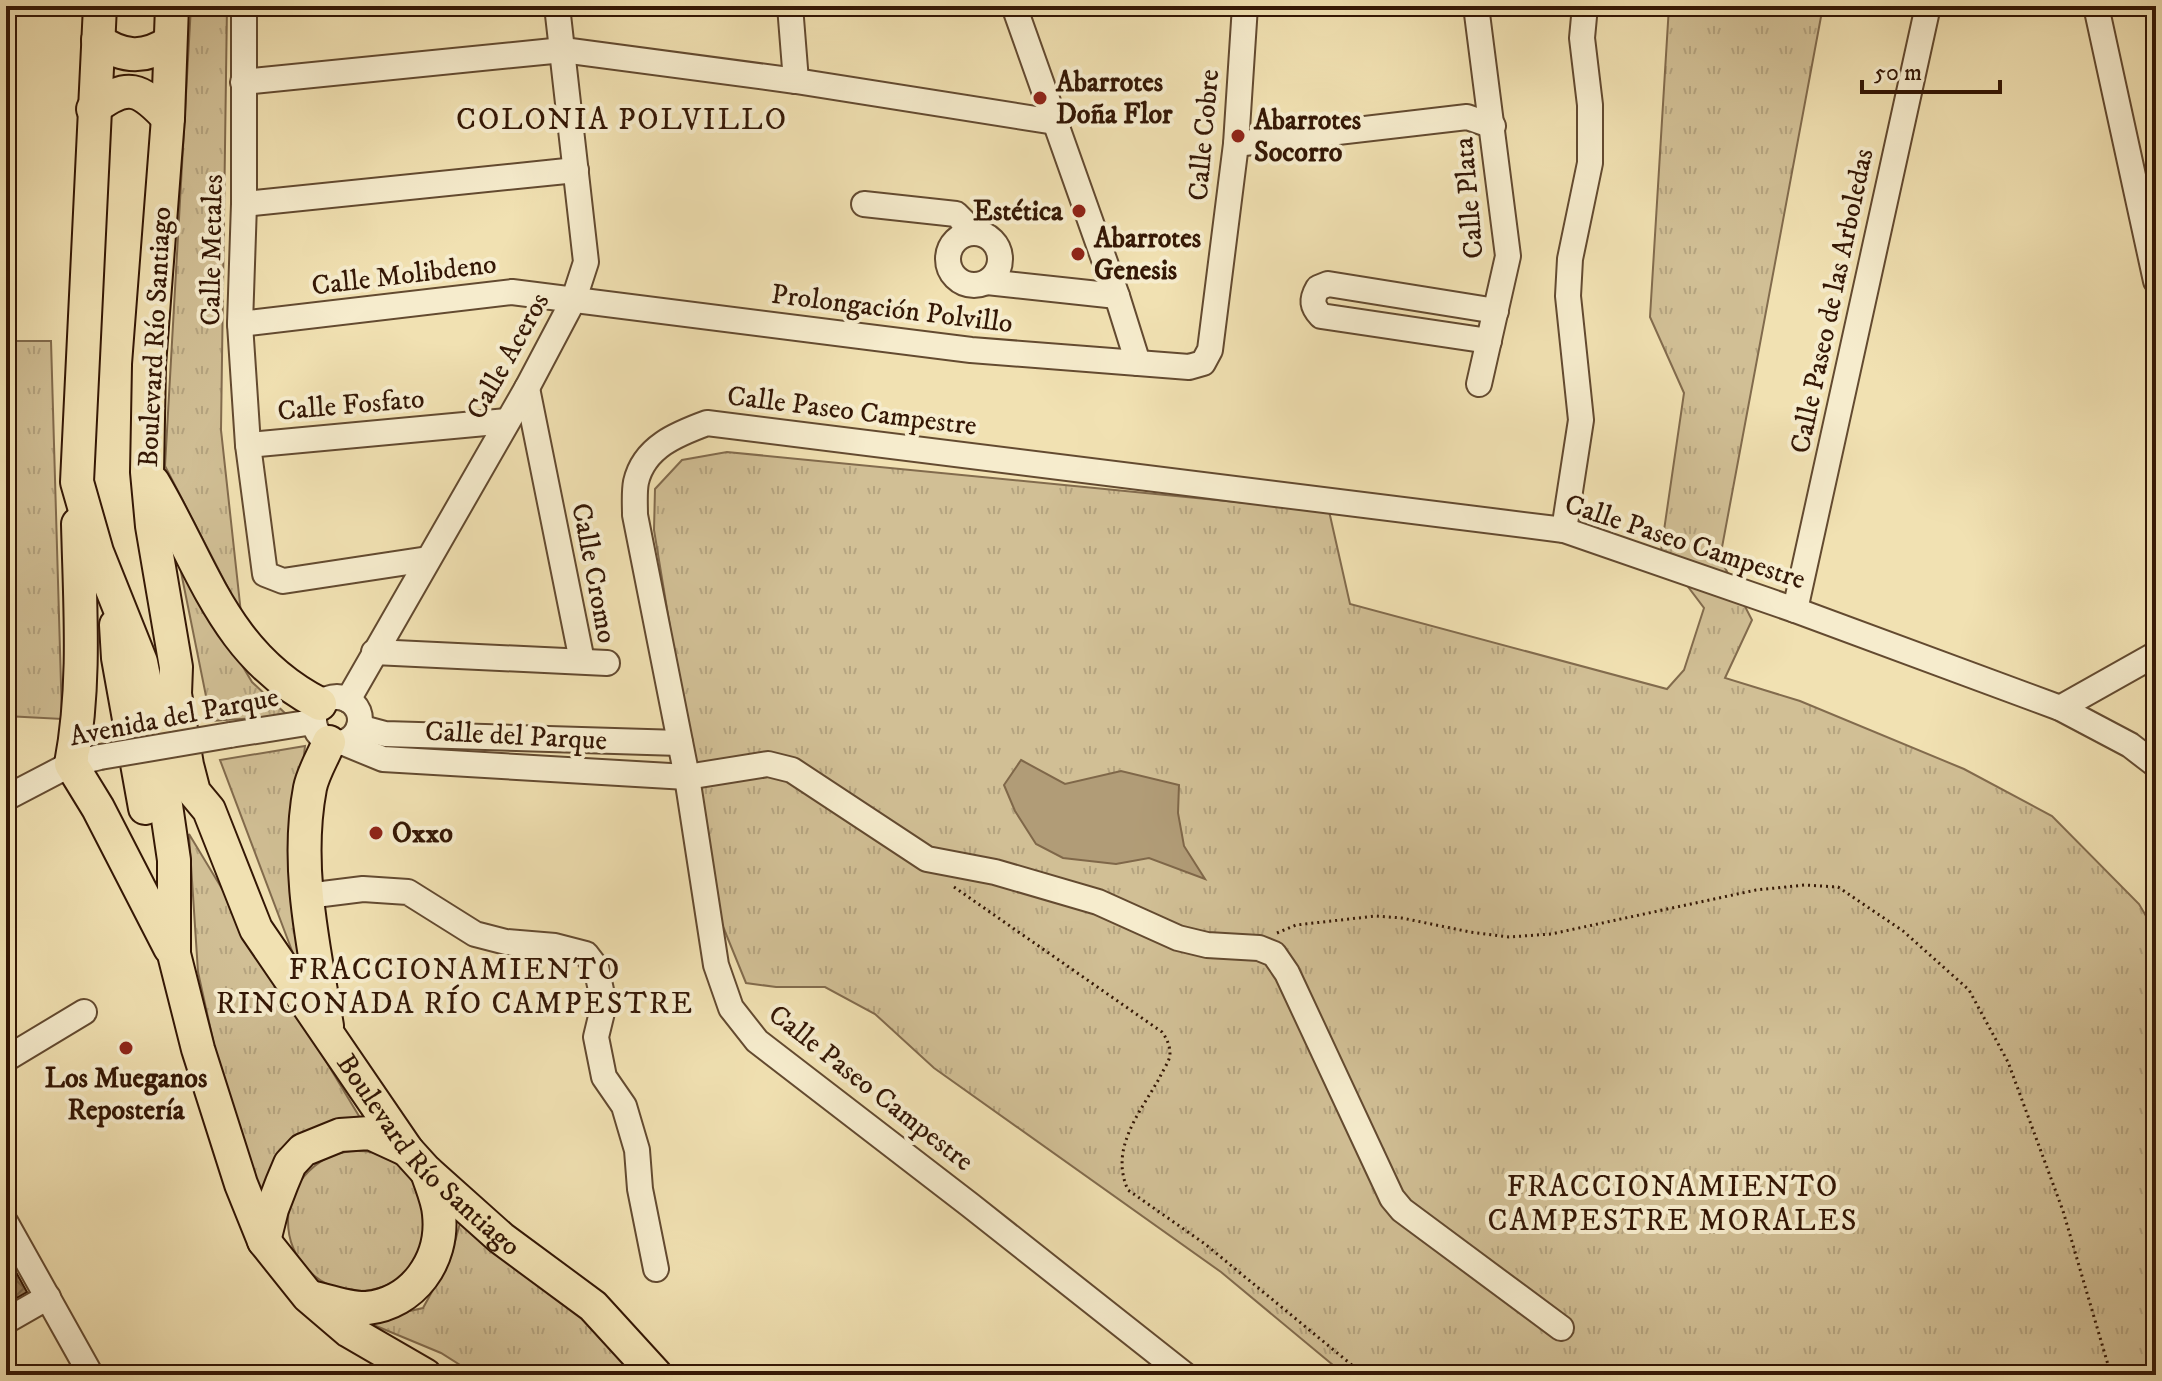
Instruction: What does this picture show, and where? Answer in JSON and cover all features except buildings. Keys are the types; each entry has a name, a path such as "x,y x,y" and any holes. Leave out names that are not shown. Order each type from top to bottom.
{"main road":[{"path":"100,6 77,482 82,671 77,733 98,808 174,954"},
{"name":"Boulevard Río Santiago","path":"172,6 168,118 149,365 147,472 152,526 176,667 175,694 194,792 209,810 256,929 416,1160 501,1238 593,1306 656,1375"},
{"path":"98,40 114,52 133,53 155,53 170,42"},
{"path":"93,109 110,96 130,91 149,97 168,118"},
{"path":"147,472 224,616 246,647 277,678 336,723 311,785 305,860 307,896 329,1037"},
{"path":"77,482 115,602 118,658 156,866 172,917 174,954 198,1049 241,1184 264,1241 308,1296 349,1331 425,1375"},
{"path":"264,1241 272,1209 290,1164 303,1150 340,1135 370,1133 416,1160 439,1214 431,1265 416,1287 397,1300 365,1308 308,1296"}],"street":[{"name":"Calle Metales","path":"244,6 244,204 240,324 248,445 265,574 283,581 428,559"},
{"name":"Calle Aceros","path":"336,723 527,388 574,299 586,262 557,6"},
{"path":"790,6 796,81"},
{"path":"1014,6 1138,363"},
{"name":"Calle Cobre","path":"1203,363 1210,350 1236,144 1245,6"},
{"name":"Calle Plata","path":"1476,6 1508,256 1479,384"},
{"path":"1564,530 1581,420 1568,296 1570,259 1590,163 1590,105 1582,38 1585,6"},
{"name":"Calle Paseo de las Arboledas","path":"1795,610 1928,6"},
{"path":"2096,6 2156,281"},
{"path":"243,82 563,50 796,81 1055,122"},
{"path":"1467,117 1479,103 1486,86"},
{"path":"1236,144 1467,117 1493,126"},
{"path":"244,204 576,170"},
{"path":"864,204 956,214 964,222 965,234"},
{"path":"987,282 998,269 999,251 995,243 982,234 965,234 952,243 948,251 949,269 954,277 969,285 987,282 1117,296"},
{"path":"1489,341 1321,316 1314,308 1313,298 1318,288 1328,284 1496,311"},
{"name":"Calle Molibdeno","path":"240,324 512,292 574,299"},
{"name":"Prolongación Polvillo","path":"574,299 971,350 1189,367 1203,363"},
{"name":"Calle Cromo","path":"374,652 582,661 527,388"},
{"name":"Calle Fosfato","path":"248,445 507,421"},
{"name":"Calle Paseo Campestre","path":"1185,1375 757,1041 731,1008 716,965 687,777 635,515 636,482 651,452 677,434 707,423 1564,530 1795,610 2060,708 2130,745 2156,765"},
{"path":"2060,708 2156,654"},
{"path":"582,661 607,663"},
{"name":"Avenida del Parque","path":"6,798 86,761 230,735 336,723"},
{"name":"Calle del Parque","path":"336,723 385,734 680,743"},
{"name":"Calle del Parque","path":"336,723 383,759 687,777 768,764 792,770 927,859 995,872 1098,902 1178,938 1207,945 1259,948"},
{"path":"543,767 545,739"},
{"path":"307,896 363,889 408,892 475,934 586,954 596,967 604,1004 596,1037 604,1077 624,1106 637,1150 640,1189 656,1269"},
{"path":"1259,948 1274,954 1287,973 1392,1198 1402,1210 1561,1328"},
{"path":"6,1059 84,1012"},
{"path":"6,1223 91,1375"},
{"path":"6,1321 48,1297"}],"path":[{"path":"1259,948 1279,931 1296,925 1376,916 1509,937 1551,934 1756,890 1805,885 1838,887 1903,931 1969,990 2008,1062 2063,1211 2111,1375"},
{"path":"953,886 1162,1032 1169,1043 1170,1058 1126,1136 1121,1151 1123,1179 1128,1190 1205,1244 1364,1375"}],"green space":[{"path":"191,6 227,6 221,430 241,613 165,466"},
{"path":"1669,6 1823,6 1720,558 1752,620 1725,678 1800,701 1964,769 2052,816 2139,904 2156,933 2156,1375 1345,1375 1221,1272 934,1068 875,1014 825,987 776,987 746,983 717,912 654,530 655,489 682,460 727,452 1329,511 1350,604 1667,689 1684,670 1704,608 1661,551 1684,393 1650,317"},
{"path":"6,341 51,341 62,719 6,716"},
{"path":"178,557 252,682 288,716 211,721"},
{"path":"305,746 293,854 300,972 220,760"},
{"path":"189,834 362,1121 259,1201 224,1090 198,972"},
{"path":"358,1151 385,1156 407,1172 423,1194 428,1221 423,1248 407,1270 385,1286 358,1291 331,1286 309,1270 293,1248 288,1221 293,1194 309,1172 331,1156"},
{"path":"460,1223 602,1328 638,1375 476,1375 441,1353 364,1321 423,1308 451,1257"}],"shaded area":[{"path":"1021,760 1065,784 1121,771 1179,785 1178,813 1184,846 1205,879 1149,858 1116,864 1063,858 1036,844 1015,811 1004,785"}],"place":[{"name":"Abarrotes Doña Flor","path":"1040,98"},
{"name":"Abarrotes Socorro","path":"1238,136"},
{"name":"Estética","path":"1079,211"},
{"name":"Abarrotes Genesis","path":"1078,254"},
{"name":"Oxxo","path":"376,833"},
{"name":"Los Mueganos Repostería","path":"126,1048"}],"district":[{"name":"COLONIA POLVILLO","path":"622,120"},
{"name":"FRACCIONAMIENTO RINCONADA RÍO CAMPESTRE","path":"455,987"},
{"name":"FRACCIONAMIENTO CAMPESTRE MORALES","path":"1673,1204"}]}
